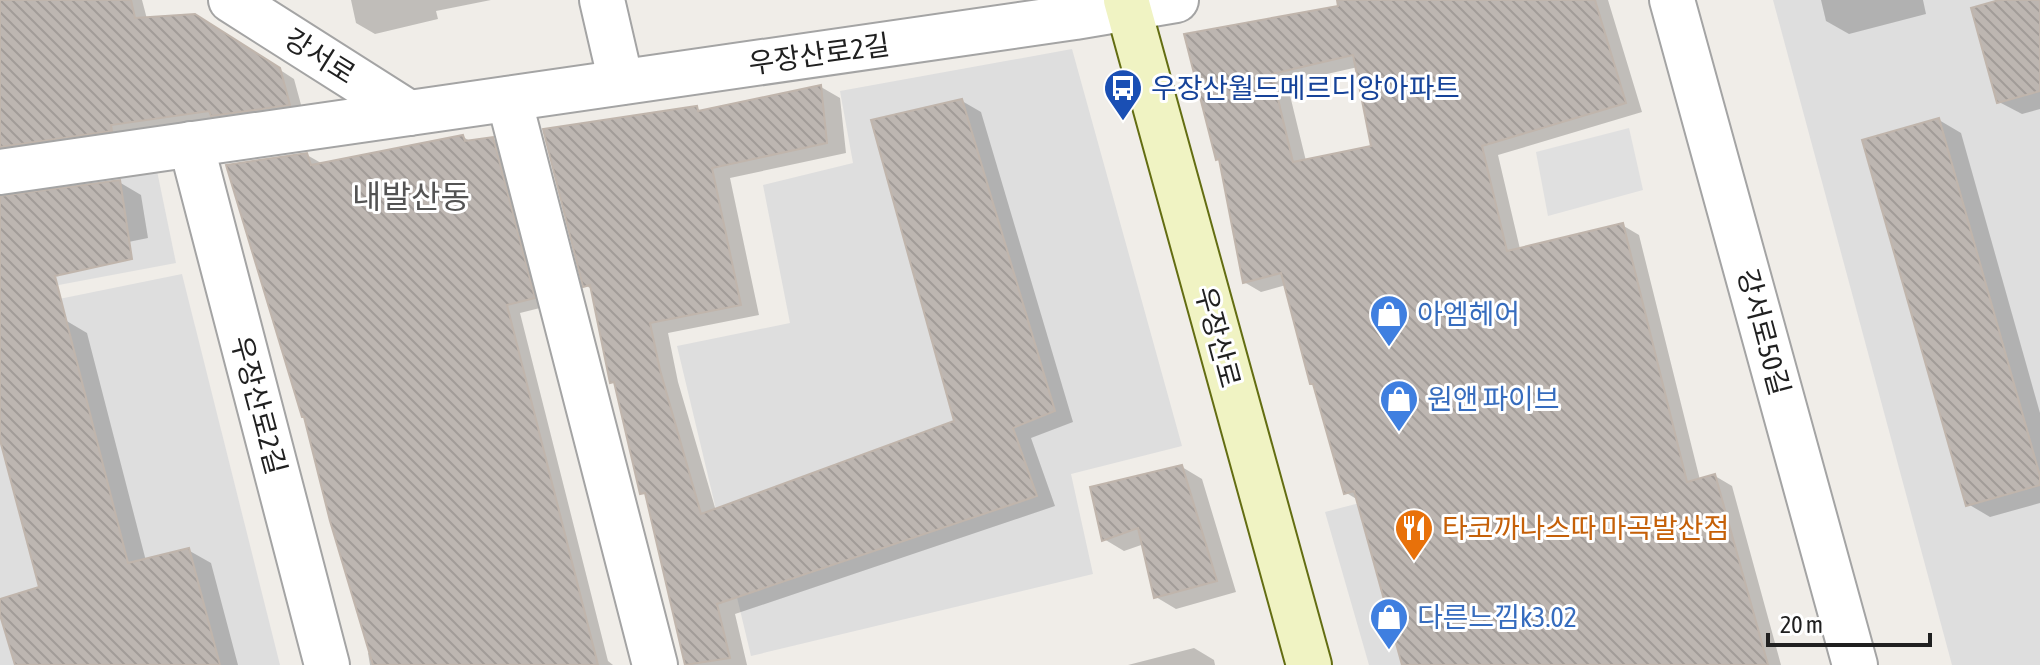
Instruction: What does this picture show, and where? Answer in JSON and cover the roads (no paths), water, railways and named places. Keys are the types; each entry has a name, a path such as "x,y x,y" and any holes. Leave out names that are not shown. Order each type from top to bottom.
{"street":[{"name":"강서로","path":"231,0 409,113"},
{"path":"602,0 621,82"},
{"path":"1127,5 1176,0"},
{"name":"강서로50길","path":"1672,0 1855,665"},
{"name":"우장산로2길","path":"0,172 1127,5"},
{"name":"우장산로","path":"1127,5 1309,665"},
{"path":"509,99 655,665"},
{"name":"우장산로2길","path":"191,144 327,665"}],"place":[{"name":"우장산월드메르디앙아파트","path":"1123,122"},
{"name":"아엠헤어","path":"1389,348"},
{"name":"원앤 파이브","path":"1399,433"},
{"name":"타코까나스따 마곡발산점","path":"1414,562"},
{"name":"다른느낌k3.02","path":"1389,651"}],"district":[{"name":"내발산동","path":"411,197"}]}
